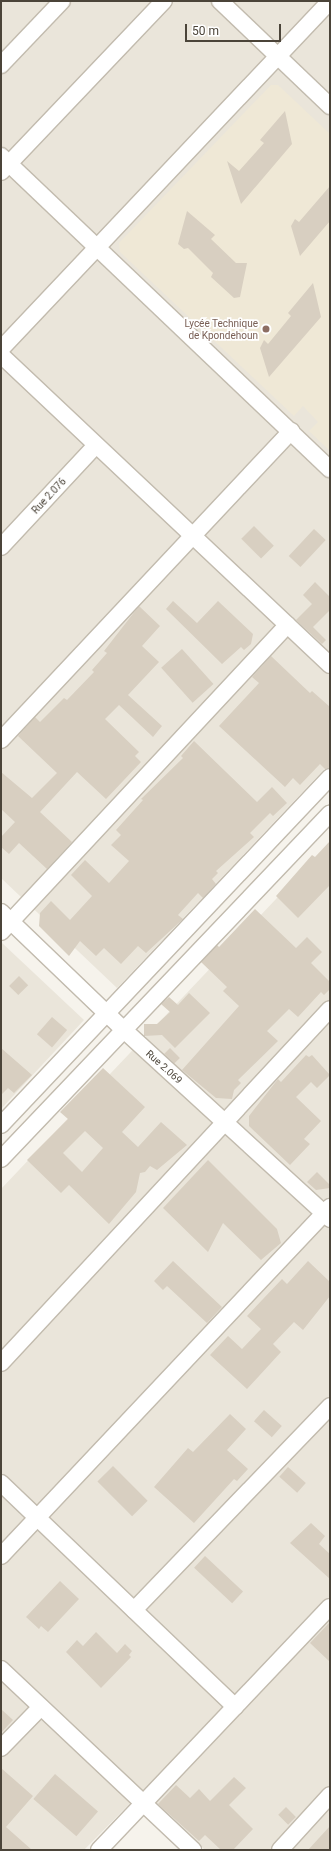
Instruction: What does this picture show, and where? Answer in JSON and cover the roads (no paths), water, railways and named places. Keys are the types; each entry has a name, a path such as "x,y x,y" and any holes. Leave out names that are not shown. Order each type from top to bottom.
{"street":[{"path":"1,65 62,1"},
{"path":"164,1 4,164 97,247 330,469"},
{"path":"220,1 330,106"},
{"path":"1,349 330,1"},
{"path":"1,355 330,665"},
{"path":"1,740 291,431"},
{"name":"Rue 2.076","path":"1,547 96,445"},
{"path":"4,922 287,624"},
{"path":"1,1125 330,777"},
{"path":"1,1159 330,813"},
{"name":"Rue 2.069","path":"4,922 328,1213"},
{"path":"1,1363 330,1009"},
{"path":"1,1556 328,1213"},
{"path":"134,1610 330,1406"},
{"path":"1,1483 235,1707"},
{"path":"99,1850 330,1607"},
{"path":"1,1669 193,1850"},
{"path":"1,1748 41,1707"},
{"path":"280,1850 330,1796"}],"place":[{"name":"Lycée Technique de Kpondehoun","path":"266,329"}]}
